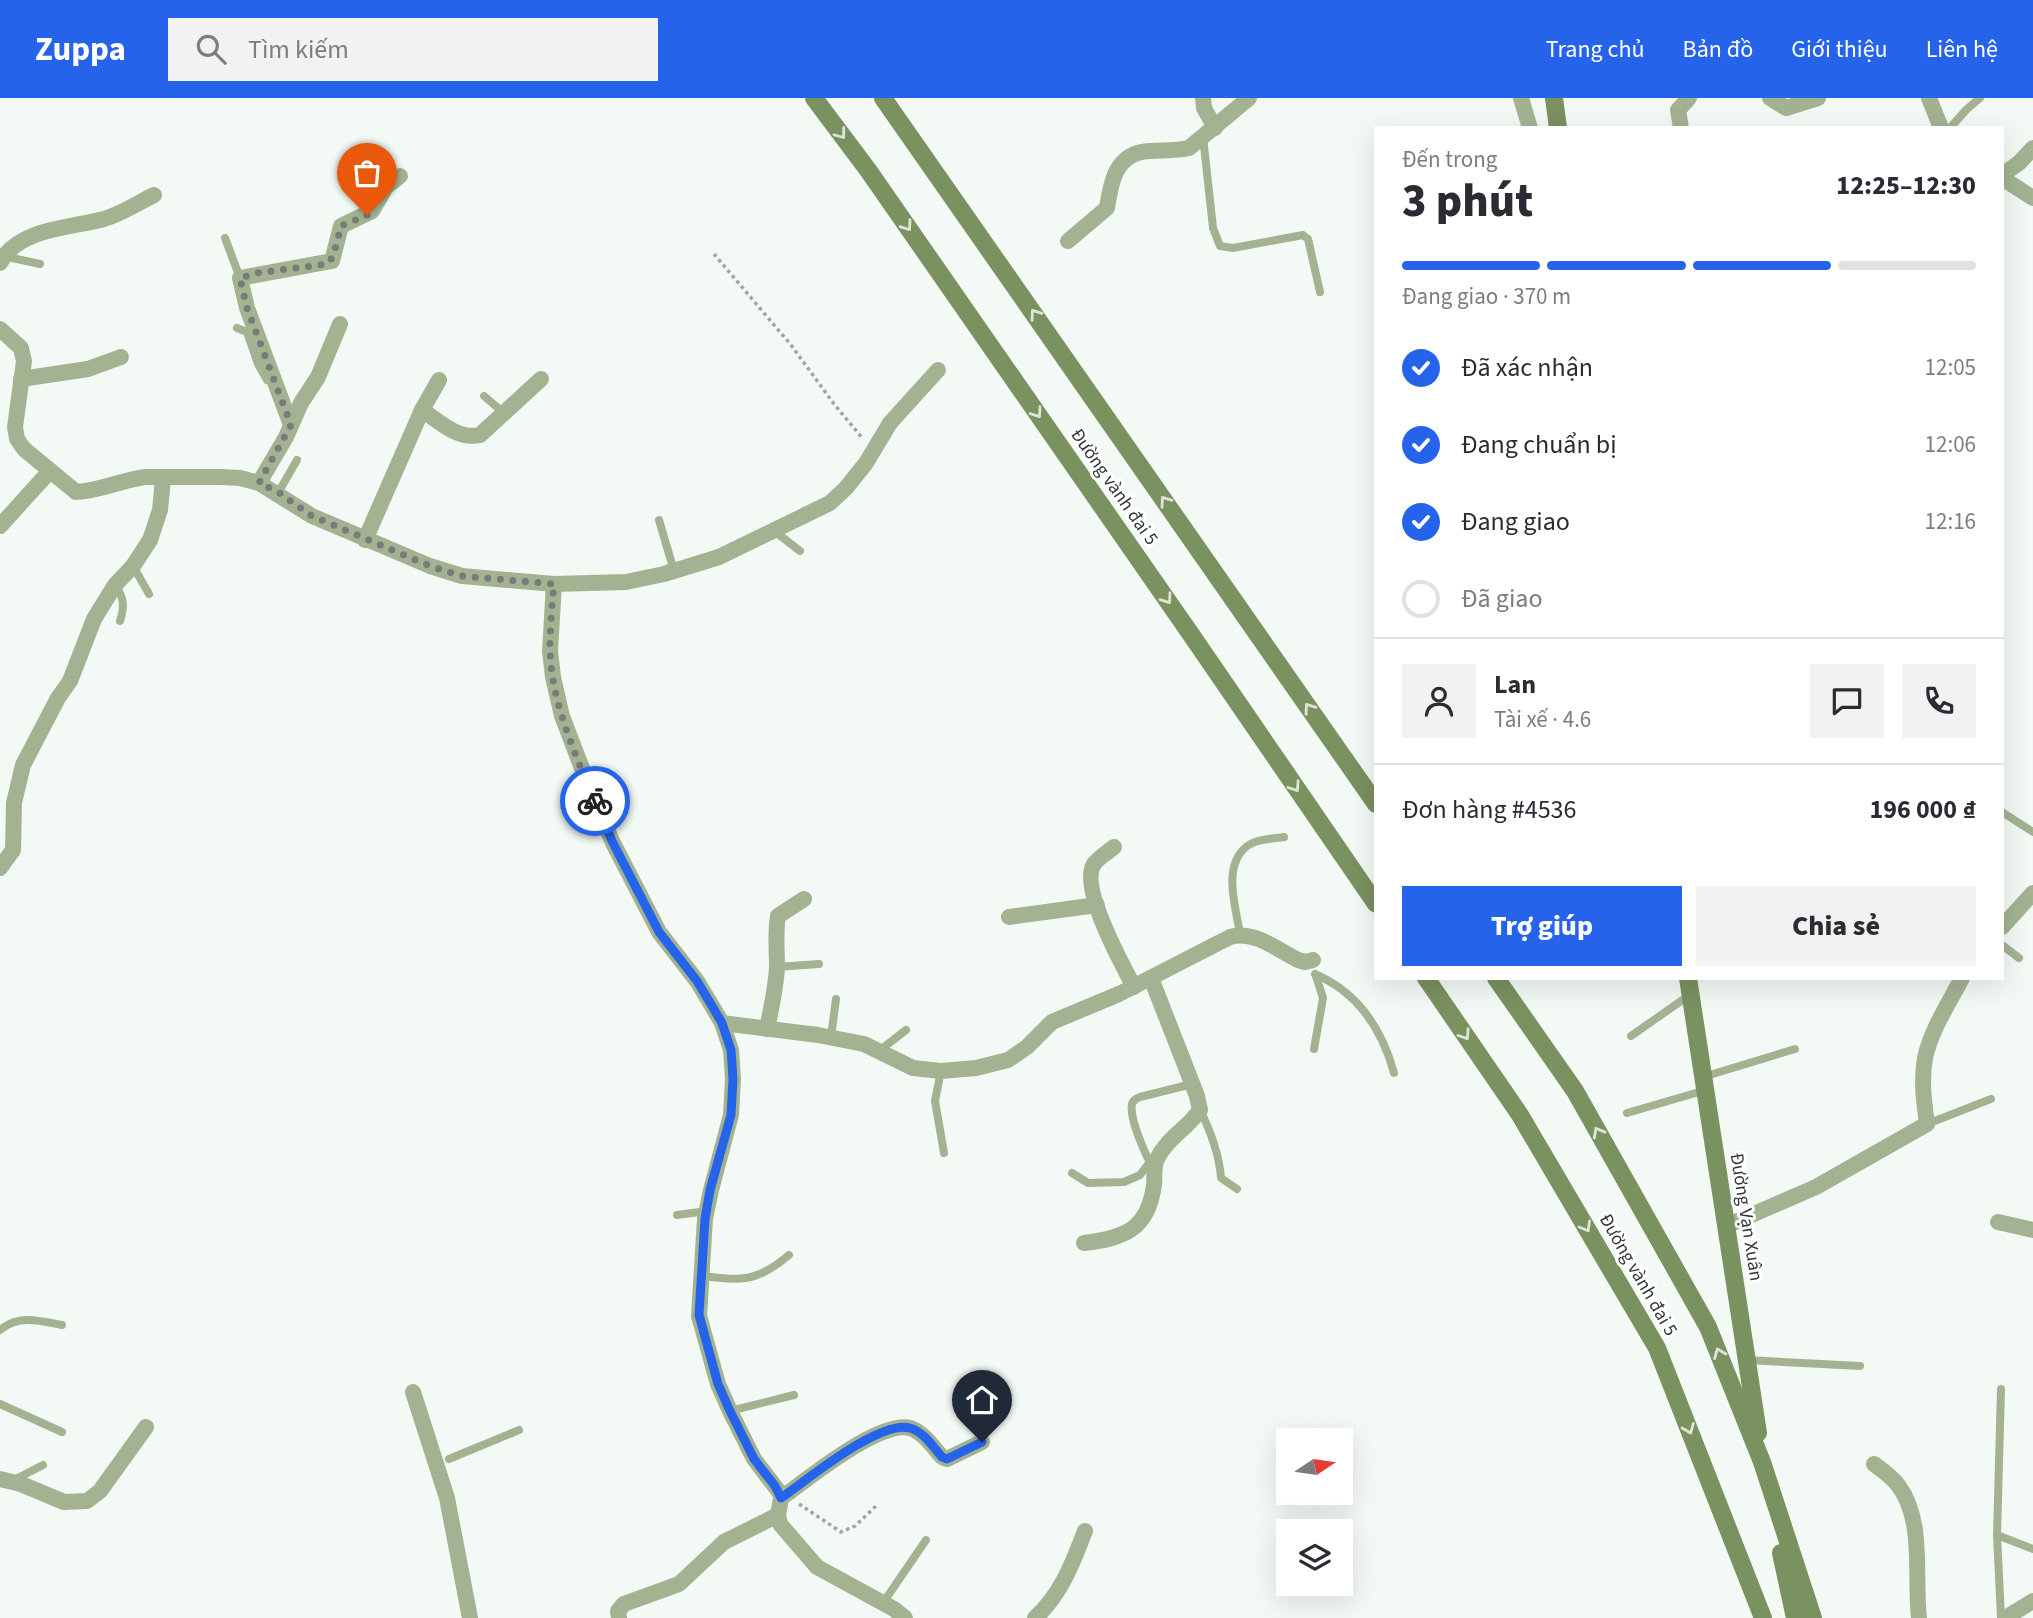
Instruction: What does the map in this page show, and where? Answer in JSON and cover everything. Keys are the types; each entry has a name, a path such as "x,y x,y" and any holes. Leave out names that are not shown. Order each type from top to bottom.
{"main road":[{"name":"Đường vành đai 5","path":"814,98 1190,633 1374,901"},
{"name":"Đường vành đai 5","path":"883,98 1374,801"},
{"path":"1554,98 1558,126"},
{"name":"Đường vành đai 5","path":"1427,980 1520,1115 1657,1348 1763,1618"},
{"name":"Đường vành đai 5","path":"1497,980 1575,1091 1708,1327 1762,1462"},
{"name":"Đường Vạn Xuân","path":"1689,986 1762,1462 1795,1618"},
{"name":"Đường Vạn Xuân","path":"1762,1462 1813,1618"}],"street":[{"path":"1203,98 1209,132"},
{"path":"1068,241 1107,208 1111,183 1122,161 1146,151 1189,148 1249,98"},
{"path":"1521,98 1529,126"},
{"path":"1681,126 1678,110 1689,98"},
{"path":"1770,98 1786,108 1818,98"},
{"path":"1929,98 1940,126"},
{"path":"2004,174 2033,148"},
{"path":"291,425 247,308 240,278 332,261 341,226 372,211 386,187 400,176"},
{"path":"2004,177 2033,198"},
{"path":"2,260 15,246 46,230 106,218 154,195"},
{"path":"259,483 301,403 318,377 340,324"},
{"path":"0,329 21,348 24,361 15,427 17,439 24,449 76,492 88,492 131,479 240,478 278,492 312,516 430,566 462,576 554,584 626,582 674,571 719,557 831,503 846,488 890,423 938,370"},
{"path":"21,379 89,369 121,357"},
{"path":"422,410 457,433 469,437 480,435 541,379"},
{"path":"365,540 422,410 439,380"},
{"path":"0,526 50,471"},
{"path":"0,868 13,850 14,803 23,765 58,698 70,681 94,619 115,585 133,566 150,540 160,510 163,479"},
{"path":"554,584 550,651 562,716 612,841 659,932 697,981 722,1023 731,1050 731,1115 707,1211 699,1315 718,1384 730,1411 754,1459 783,1497"},
{"path":"1114,847 1094,863 1090,873 1102,925 1133,987"},
{"path":"2004,925 2033,892"},
{"path":"767,1029 777,967 778,916 804,899"},
{"path":"1009,917 1097,905"},
{"path":"722,1023 864,1044 913,1068 941,1071 976,1068 1008,1060 1027,1047 1052,1022 1133,987 1230,937 1251,935 1311,966"},
{"path":"1084,1243 1114,1240 1133,1230 1142,1221 1151,1202 1152,1167 1173,1136 1200,1110 1151,978"},
{"path":"1726,1226 1828,1181 1927,1124 1923,1088 1925,1058 1937,1025 1961,980"},
{"path":"1998,1222 2033,1230"},
{"path":"413,1392 442,1461 470,1618"},
{"path":"6,1480 64,1502 87,1501 100,1491 146,1427"},
{"path":"905,1618 817,1567 780,1524 778,1515 783,1497 844,1452 896,1428 908,1427 918,1432 947,1459 982,1442"},
{"path":"1874,1464 1898,1485 1908,1504 1918,1570 1919,1618"},
{"path":"619,1618 618,1612 624,1604 679,1584 724,1542 778,1515"},
{"path":"1035,1618 1054,1596 1070,1568 1085,1531"},
{"path":"2003,1618 2033,1601"}],"lane":[{"path":"1952,126 1980,98"},
{"path":"1209,132 1213,228 1220,246 1233,248 1303,235 1308,239 1320,292"},
{"path":"225,238 240,278"},
{"path":"2,260 40,264"},
{"path":"237,328 247,332 258,364 279,396"},
{"path":"484,396 505,414"},
{"path":"278,492 297,460"},
{"path":"659,520 674,571"},
{"path":"773,530 800,551"},
{"path":"133,566 149,594"},
{"path":"115,585 124,603 120,621"},
{"path":"2004,813 2033,832"},
{"path":"1240,934 1234,900 1233,876 1236,859 1247,846 1260,840 1284,837"},
{"path":"2004,946 2020,958"},
{"path":"777,967 818,964"},
{"path":"1311,966 1319,980 1323,998 1314,1049"},
{"path":"1311,966 1352,997 1380,1034 1387,1047 1394,1073"},
{"path":"1631,1036 1689,986"},
{"path":"831,1037 836,999"},
{"path":"879,1051 906,1030"},
{"path":"1627,1113 1795,1049"},
{"path":"941,1071 936,1101 944,1153"},
{"path":"1072,1173 1088,1183 1124,1182 1152,1167 1138,1137 1132,1105 1134,1100 1192,1084"},
{"path":"1927,1124 1991,1099"},
{"path":"1200,1110 1218,1154 1221,1178 1223,1182 1237,1189"},
{"path":"677,1215 707,1211"},
{"path":"702,1276 751,1277 772,1269 789,1255"},
{"path":"0,1329 16,1320 29,1319 62,1325"},
{"path":"1747,1360 1860,1366"},
{"path":"2001,1389 1997,1535 2003,1618"},
{"path":"730,1411 794,1395"},
{"path":"0,1404 62,1432"},
{"path":"442,1461 519,1430"},
{"path":"6,1480 43,1465"},
{"path":"1997,1535 2033,1549"},
{"path":"883,1603 926,1540"}],"path":[{"path":"714,254 791,345 873,451"},
{"path":"783,1497 841,1532 855,1526 876,1506"}],"way so far":[{"path":"367,215 341,226 332,261 327,264 257,273 240,278 247,308 291,425 259,483 278,492 312,516 430,566 462,576 554,584 550,651 553,677 562,716 595,801"}],"route":[{"path":"595,801 612,841 659,932 697,981 722,1023 731,1050 731,1115 710,1190 705,1219 699,1315 718,1384 754,1459 781,1498 844,1452 896,1428 908,1427 918,1432 947,1459 982,1442"}]}
